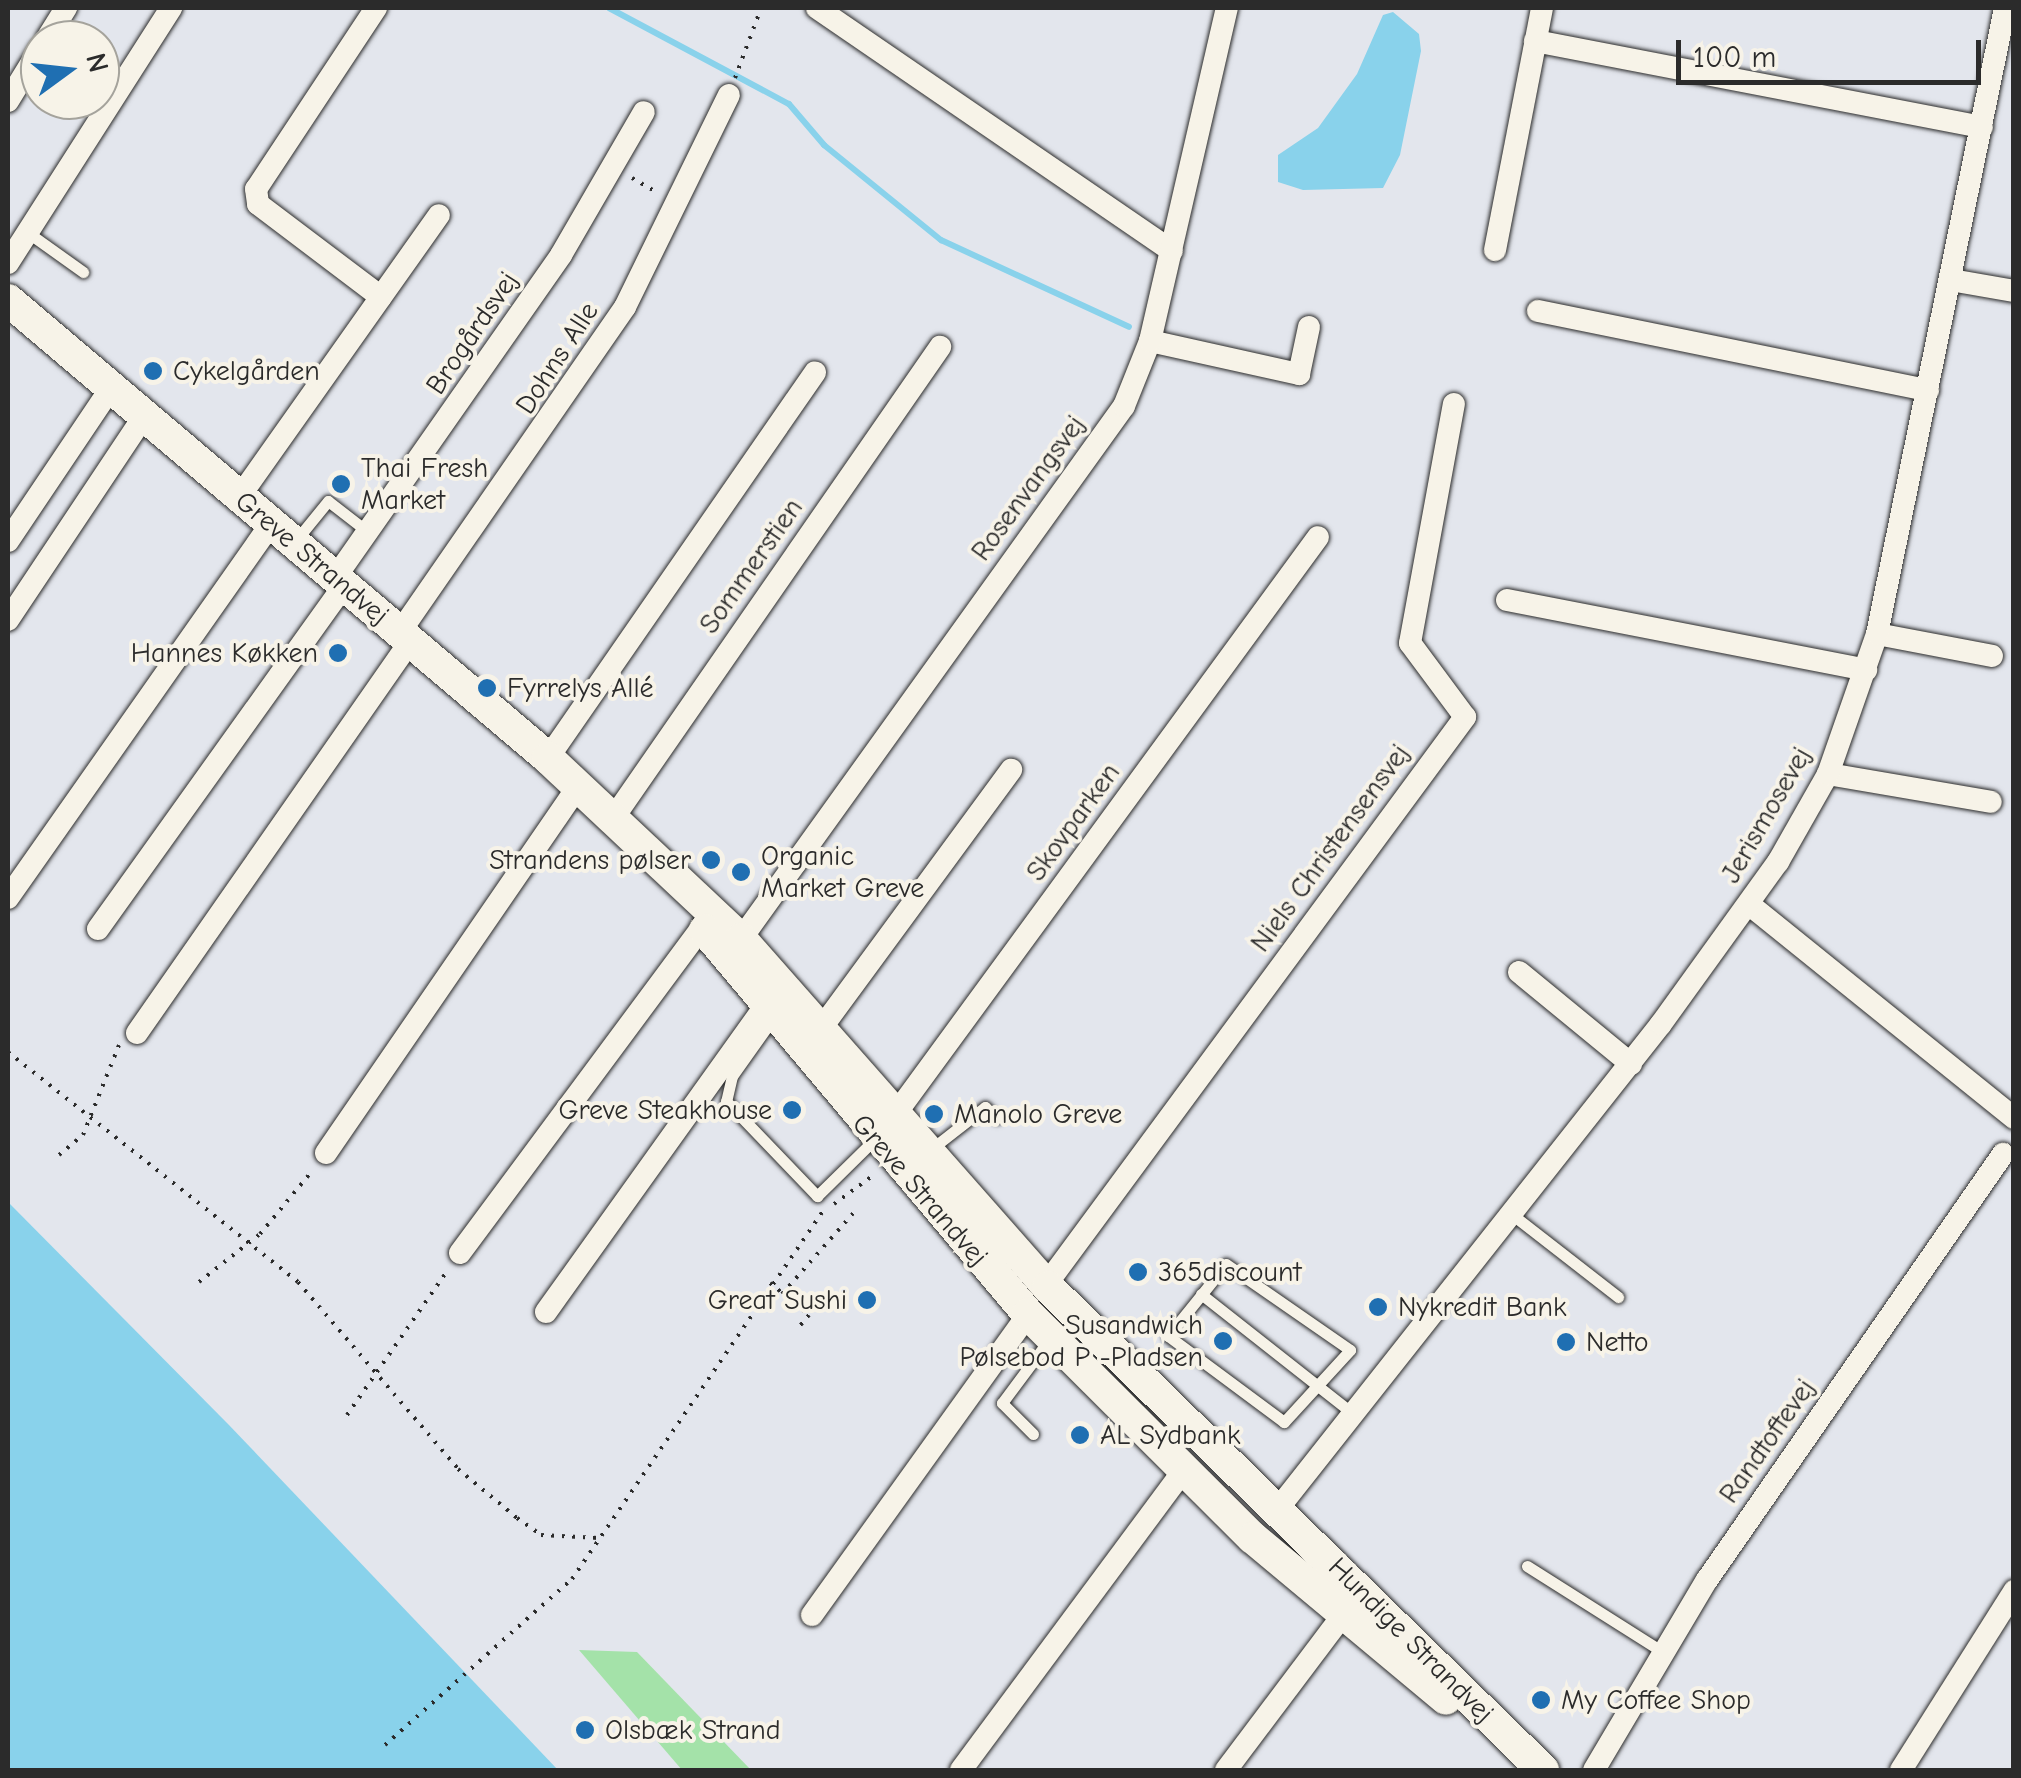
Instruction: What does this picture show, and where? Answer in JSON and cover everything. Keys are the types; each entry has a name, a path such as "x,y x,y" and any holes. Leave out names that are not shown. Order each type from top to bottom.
{"main road":[{"name":"Greve Strandvej","path":"8,300 548,758 741,939 820,1030 887,1140 926,1152 1046,1285 1277,1510"},
{"name":"Greve Strandvej","path":"612,820 1040,1325 1253,1538"},
{"path":"1253,1538 1277,1510"},
{"name":"Hundige Strandvej","path":"1277,1510 1543,1770"},
{"name":"Hundige Strandvej","path":"1253,1538 1342,1616 1535,1770"}],"street":[{"path":"8,264 170,8"},
{"path":"376,8 256,189 258,204 381,297"},
{"path":"817,8 1172,251"},
{"name":"Rosenvangsvej","path":"741,939 1124,406 1150,341 1226,8"},
{"path":"1495,250 1542,8"},
{"name":"Jerismosevej","path":"1277,1510 1358,1418 1631,1064 1750,905 1828,774 1877,634 2005,8"},
{"path":"1535,41 1982,126"},
{"name":"Dohns Alle","path":"137,1033 536,445 678,205 729,95"},
{"name":"Brogårdsvej","path":"98,930 340,582 368,532 615,168 644,112"},
{"path":"240,496 439,215"},
{"path":"1951,280 2014,291"},
{"path":"1538,312 1928,390"},
{"path":"1150,341 1300,374 1308,326"},
{"name":"Sommerstien","path":"612,820 940,347"},
{"path":"548,758 814,372"},
{"path":"8,541 111,388"},
{"name":"Niels Christensensvej","path":"1046,1285 1464,716 1410,643 1454,404"},
{"path":"8,620 144,416"},
{"path":"8,898 282,534"},
{"name":"Skovparken","path":"887,1140 1318,536"},
{"path":"1507,600 1866,670"},
{"path":"1877,634 1992,656"},
{"path":"820,1030 1010,770"},
{"path":"1828,774 1992,802"},
{"path":"326,1152 578,788"},
{"path":"1750,905 2014,1118"},
{"path":"460,1253 702,927"},
{"path":"1519,972 1631,1064"},
{"path":"546,1312 771,1011"},
{"name":"Randtoftevej","path":"1594,1770 1664,1652 2003,1154"},
{"path":"812,1615 1040,1325"},
{"path":"961,1770 1182,1471"},
{"path":"1901,1770 2014,1591"},
{"path":"1226,1770 1342,1616"}],"lane":[{"path":"27,232 83,272"},
{"path":"282,534 328,500 368,532"},
{"path":"771,1011 726,1101 817,1196 887,1140"},
{"path":"926,1152 985,1107 997,1118"},
{"path":"1514,1216 1618,1297"},
{"path":"1226,1264 1350,1350 1318,1386 1284,1422 1168,1336 1226,1264"},
{"path":"1202,1294 1358,1418"},
{"path":"1033,1434 1002,1403 1040,1325"},
{"path":"1527,1566 1664,1652"}],"path":[{"path":"739,68 762,8"},
{"path":"615,168 678,205"},
{"path":"59,1155 83,1135 86,1112 113,1053 137,1033"},
{"path":"8,1052 298,1282 376,1368 458,1468 518,1518 542,1535 599,1538"},
{"path":"385,1745 572,1579 812,1219 887,1140"},
{"path":"200,1282 249,1245 326,1152"},
{"path":"782,1294 856,1210"},
{"path":"347,1415 376,1368 460,1253"},
{"path":"770,1283 809,1315 798,1328"}],"green space":[{"path":"579,1650 637,1652 751,1770 682,1770"}],"water":[{"path":"1393,12 1419,34 1421,51 1400,155 1383,188 1303,190 1278,182 1278,155 1318,128 1357,74 1383,15"},
{"path":"8,1202 228,1424 558,1770 8,1770"}],"waterway":[{"path":"609,8 789,104 824,145 941,240 1129,327"}],"place":[{"name":"Cykelgården","path":"153,371"},
{"name":"Thai Fresh Market","path":"341,484"},
{"name":"Hannes Køkken","path":"338,653"},
{"name":"Fyrrelys Allé","path":"487,688"},
{"name":"Strandens pølser","path":"711,860"},
{"name":"Organic Market Greve","path":"741,872"},
{"name":"Greve Steakhouse","path":"792,1110"},
{"name":"Manolo Greve","path":"934,1114"},
{"name":"365discount","path":"1138,1272"},
{"name":"Great Sushi","path":"867,1300"},
{"name":"Nykredit Bank","path":"1378,1307"},
{"name":"Susandwich Pølsebod P -Pladsen","path":"1223,1341"},
{"name":"Netto","path":"1566,1342"},
{"name":"AL Sydbank","path":"1080,1435"},
{"name":"My Coffee Shop","path":"1541,1700"},
{"name":"Olsbæk Strand","path":"585,1730"}]}
